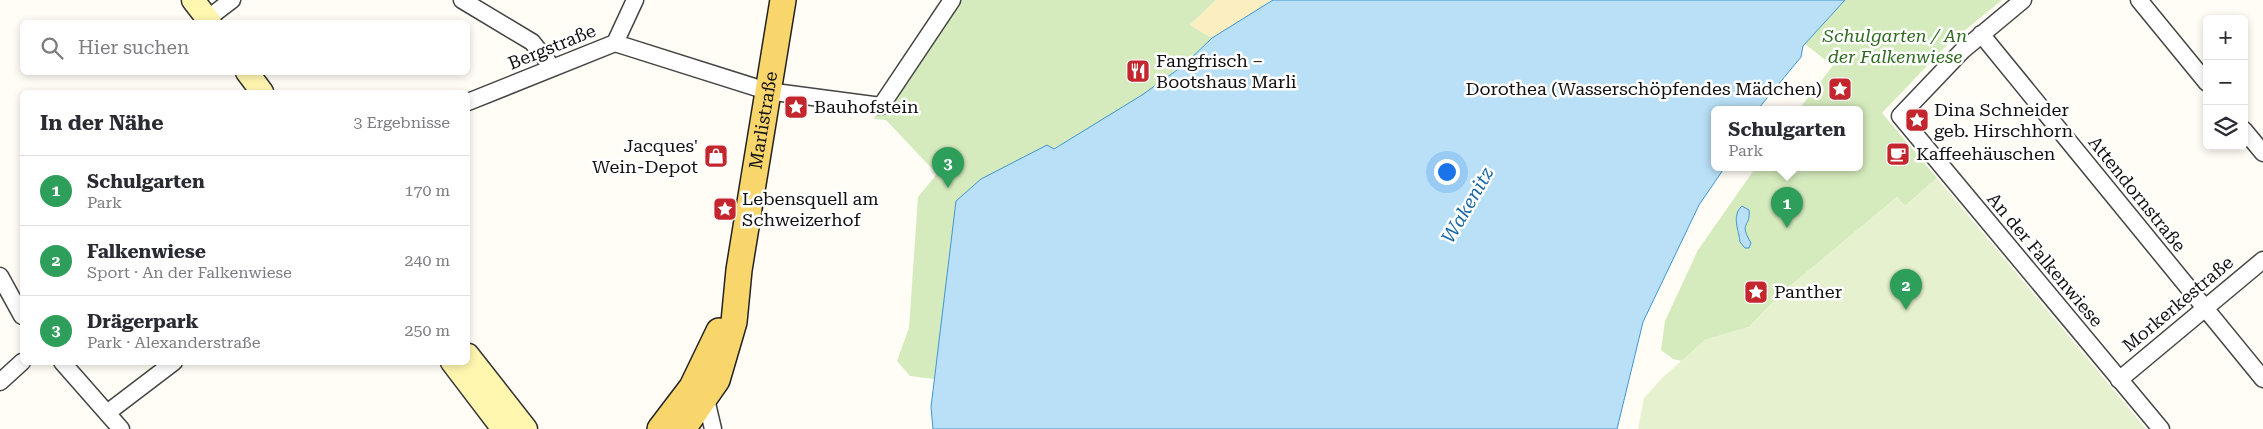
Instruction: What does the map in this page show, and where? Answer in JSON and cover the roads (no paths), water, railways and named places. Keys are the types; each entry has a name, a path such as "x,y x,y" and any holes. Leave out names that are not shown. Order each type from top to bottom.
{"main road":[{"path":"193,0 208,20"},
{"name":"Marlistraße","path":"719,353 724,318 739,270 783,0"},
{"path":"249,75 260,90"},
{"path":"683,429 706,399 717,380 719,353"},
{"path":"660,429 719,353"},
{"path":"470,358 526,429"},
{"path":"454,365 503,429"}],"street":[{"path":"210,20 232,0"},
{"path":"462,0 532,42 554,68"},
{"path":"615,43 635,0"},
{"name":"Bergstraße","path":"470,101 615,43 767,91 881,106 952,0"},
{"path":"1981,34 2024,0"},
{"path":"2139,0 2203,78"},
{"name":"An der Falkenwiese","path":"1981,34 1900,116 2160,429"},
{"name":"Attendornstraße","path":"1981,34 2263,379"},
{"path":"2248,135 2263,153"},
{"name":"Morkerkestraße","path":"2119,380 2263,260"},
{"path":"0,276 20,312"},
{"path":"0,382 20,364"},
{"path":"65,365 121,429"},
{"path":"107,413 170,365"},
{"path":"706,399 713,429"}],"water":[{"name":"Wakenitz","path":"1273,0 1845,0 1803,46 1801,57 1760,106 1711,106 1711,171 1722,171 1699,205 1643,322 1617,429 933,429 931,407 956,201 981,179 1047,145 1054,149 1142,95 1184,65 1212,38"},
{"path":"1742,206 1749,210 1745,231 1751,243 1749,248 1745,248 1740,242 1736,223 1737,214"}],"place":[{"name":"Fangfrisch – Bootshaus Marli","path":"1138,71"},
{"name":"Dorothea (Wasserschöpfendes Mädchen)","path":"1840,89"},
{"name":"Bauhofstein","path":"796,107"},
{"name":"Dina Schneider geb. Hirschhorn","path":"1917,120"},
{"name":"Kaffeehäuschen","path":"1898,154"},
{"name":"Jacques' Wein-Depot","path":"716,156"},
{"name":"Drägerpark","path":"948,188"},
{"name":"Lebensquell am Schweizerhof","path":"725,209"},
{"name":"Schulgarten","path":"1787,228"},
{"name":"Panther","path":"1756,292"},
{"name":"Falkenwiese","path":"1906,310"}],"park label":[{"name":"Schulgarten / An der Falkenwiese","path":"1895,46"}]}
